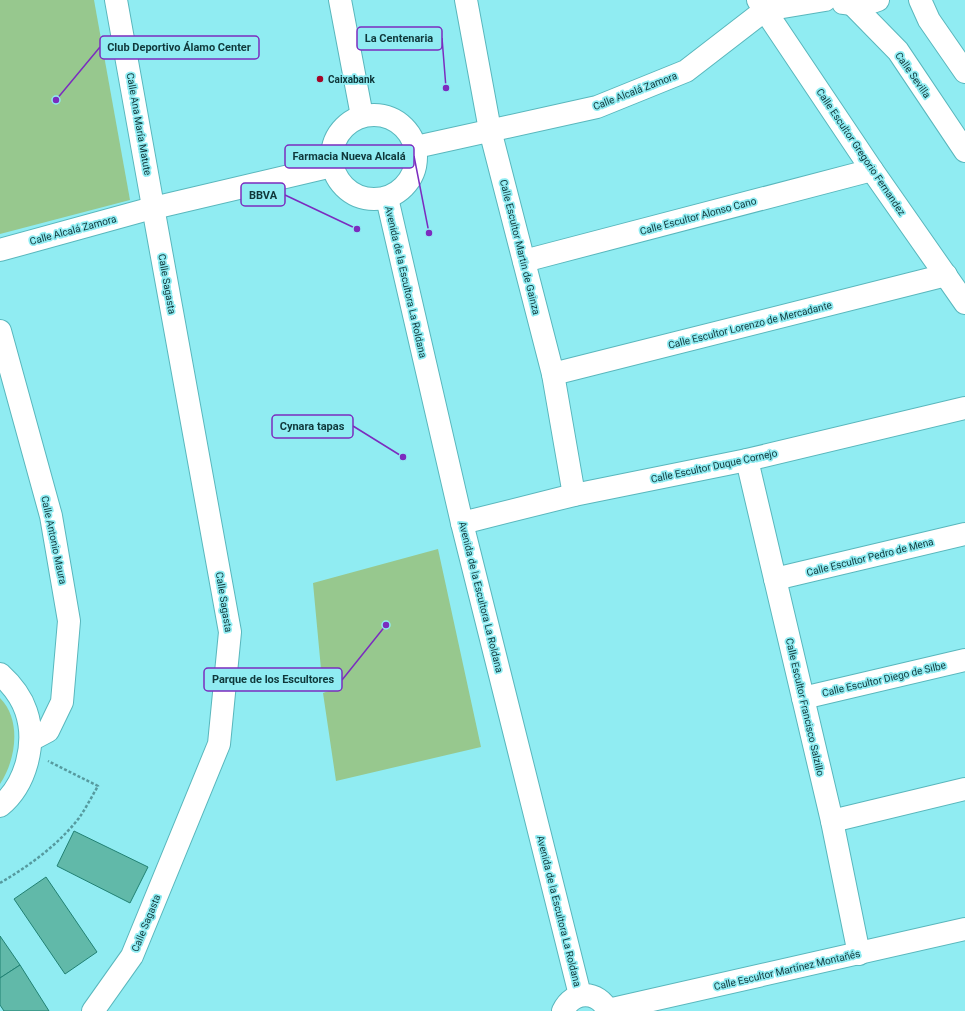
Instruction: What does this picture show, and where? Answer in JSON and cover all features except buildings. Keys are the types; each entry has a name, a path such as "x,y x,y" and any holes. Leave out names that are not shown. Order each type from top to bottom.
{"street":[{"name":"Calle Ana María Matute","path":"116,0 154,209"},
{"path":"340,0 362,116"},
{"name":"Calle Escultor Martin de Gainza","path":"466,0 490,130 553,374 574,495"},
{"name":"Calle Alcalá Zamora","path":"416,147 597,107 686,71 765,3 825,0"},
{"path":"844,2 870,3 878,0"},
{"path":"920,0 929,20 965,72"},
{"name":"Calle Sevilla","path":"844,2 898,51 965,151"},
{"name":"Calle Escultor Gregorio Fernandez","path":"765,3 872,170 965,303"},
{"path":"376,114 389,117 401,124 410,134 416,147 417,160 411,178 398,192 387,198 373,200 359,198 346,190 337,179 332,166 332,153 338,135 351,122 362,116 376,114"},
{"name":"Calle Alcalá Zamora","path":"0,250 154,209 332,166"},
{"name":"Calle Escultor Alonso Cano","path":"524,261 872,170"},
{"name":"Avenida de la Escultora La Roldana","path":"387,198 462,523 580,995"},
{"name":"Calle Sagasta","path":"93,1011 132,956 219,744 230,632 154,209"},
{"name":"Calle Escultor Lorenzo de Mercadante","path":"553,374 946,275"},
{"name":"Calle Antonio Maura","path":"0,331 50,516 69,621 62,702 48,731 30,746"},
{"name":"Calle Escultor Duque Cornejo","path":"462,523 574,495 747,460 965,408"},
{"name":"Calle Escultor Francisco Salzillo","path":"747,460 832,821 859,954"},
{"name":"Calle Escultor Pedro de Mena","path":"775,579 965,534"},
{"name":"Calle Escultor Diego de Silbe","path":"803,698 965,660"},
{"path":"0,674 13,686 26,712 30,746 22,778 7,801 0,806"},
{"path":"832,821 965,790"},
{"name":"Calle Escultor Martínez Montañés","path":"608,1011 965,929"},
{"path":"563,1011 568,1002 580,995 593,995 603,1002 608,1011"}],"path":[{"path":"0,883 23,870 52,846 79,817 98,786 30,746"}],"green space":[{"path":"0,0 94,0 130,200 0,234"},
{"path":"438,549 481,747 336,781 323,693 337,688 337,668 321,669 313,583"},
{"path":"0,698 12,717 14,740 10,764 0,784"}],"place":[{"name":"Caixabank","path":"320,79"},
{"name":"La Centenaria","path":"446,88"},
{"name":"Club Deportivo Álamo Center","path":"56,100"},
{"name":"BBVA","path":"357,229"},
{"name":"Farmacia Nueva Alcalá","path":"429,233"},
{"name":"Cynara tapas","path":"403,457"},
{"name":"Parque de los Escultores","path":"386,625"}]}
